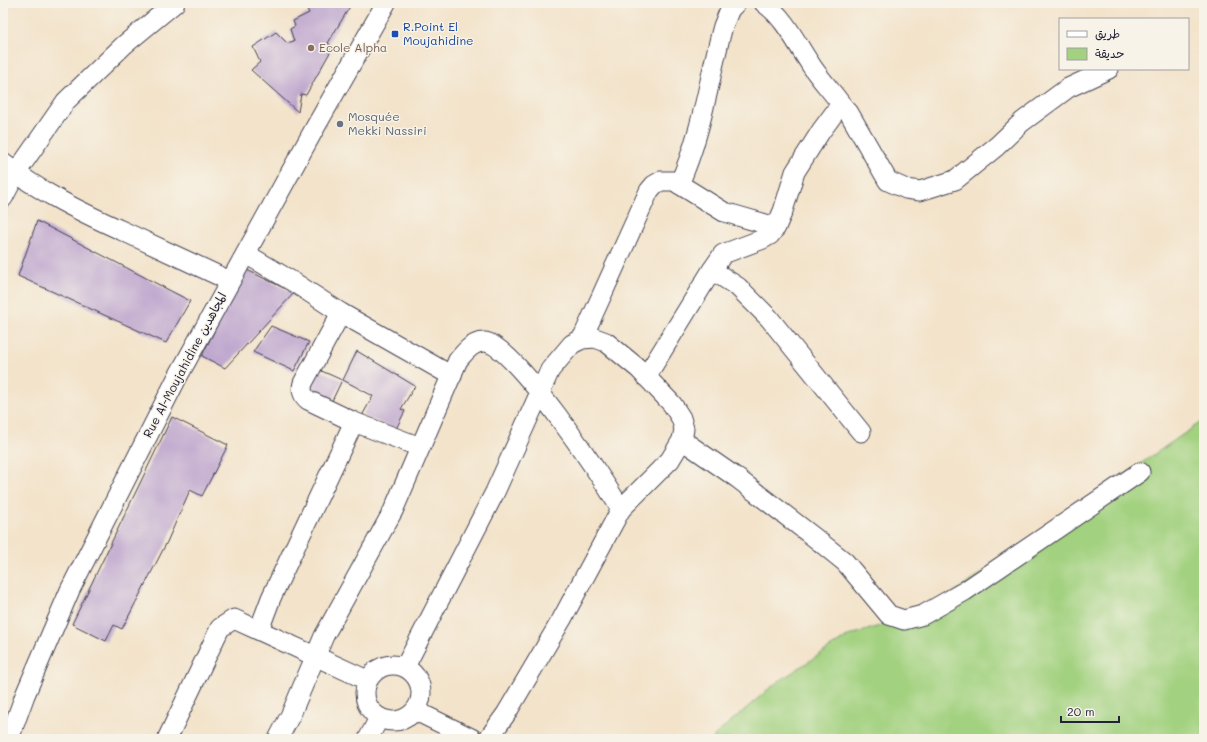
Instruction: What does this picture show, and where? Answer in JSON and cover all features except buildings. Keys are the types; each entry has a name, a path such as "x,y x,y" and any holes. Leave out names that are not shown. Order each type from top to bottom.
{"street":[{"path":"3,198 9,168 66,101 124,45 176,3"},
{"name":"Rue Al-Moujahidine المجاهدين","path":"9,739 45,647 77,576 177,378 316,126 386,3"},
{"path":"679,184 696,139 723,26 730,9 736,3"},
{"path":"764,3 788,27 809,63 849,114 888,181 906,188 920,191 955,180 997,146 1022,122 1068,88 1107,70"},
{"path":"646,377 723,254 763,239 770,235 776,227 795,172 821,131 841,104"},
{"path":"9,168 44,191 96,219 230,281"},
{"path":"582,339 649,191 654,185 662,181 674,181 724,212 776,227"},
{"path":"246,254 295,283 341,313 452,376"},
{"path":"712,270 738,287 769,318 860,432"},
{"path":"341,313 311,366 302,388 304,396 308,400 354,422 420,448"},
{"path":"405,667 495,492 550,370 572,344 582,339 595,338 606,342 646,377 672,404 681,418 684,429 682,440 670,460 621,509 562,619 506,714 488,739"},
{"path":"278,739 324,636 393,511 462,355 477,343 486,342 497,348 509,358 540,392 578,443 621,509"},
{"path":"259,630 271,598 354,422"},
{"path":"682,440 737,478 845,562 889,615 904,620 923,615 965,591 1140,472"},
{"path":"167,739 220,628 234,619 367,680"},
{"path":"391,664 405,667 415,675 421,686 421,699 416,711 405,719 398,721 392,722 378,718 370,711 365,702 364,691 367,680 376,669 391,664"},
{"path":"416,711 473,739"},
{"path":"368,739 378,718"}],"green space":[{"path":"1204,420 1204,739 713,739 715,735 776,683 848,636 923,612 962,587"}],"place":[{"name":"R.Point El Moujahidine","path":"395,34"},
{"name":"Ecole Alpha","path":"311,48"},
{"name":"Mosquée Mekki Nassiri","path":"340,124"}]}
